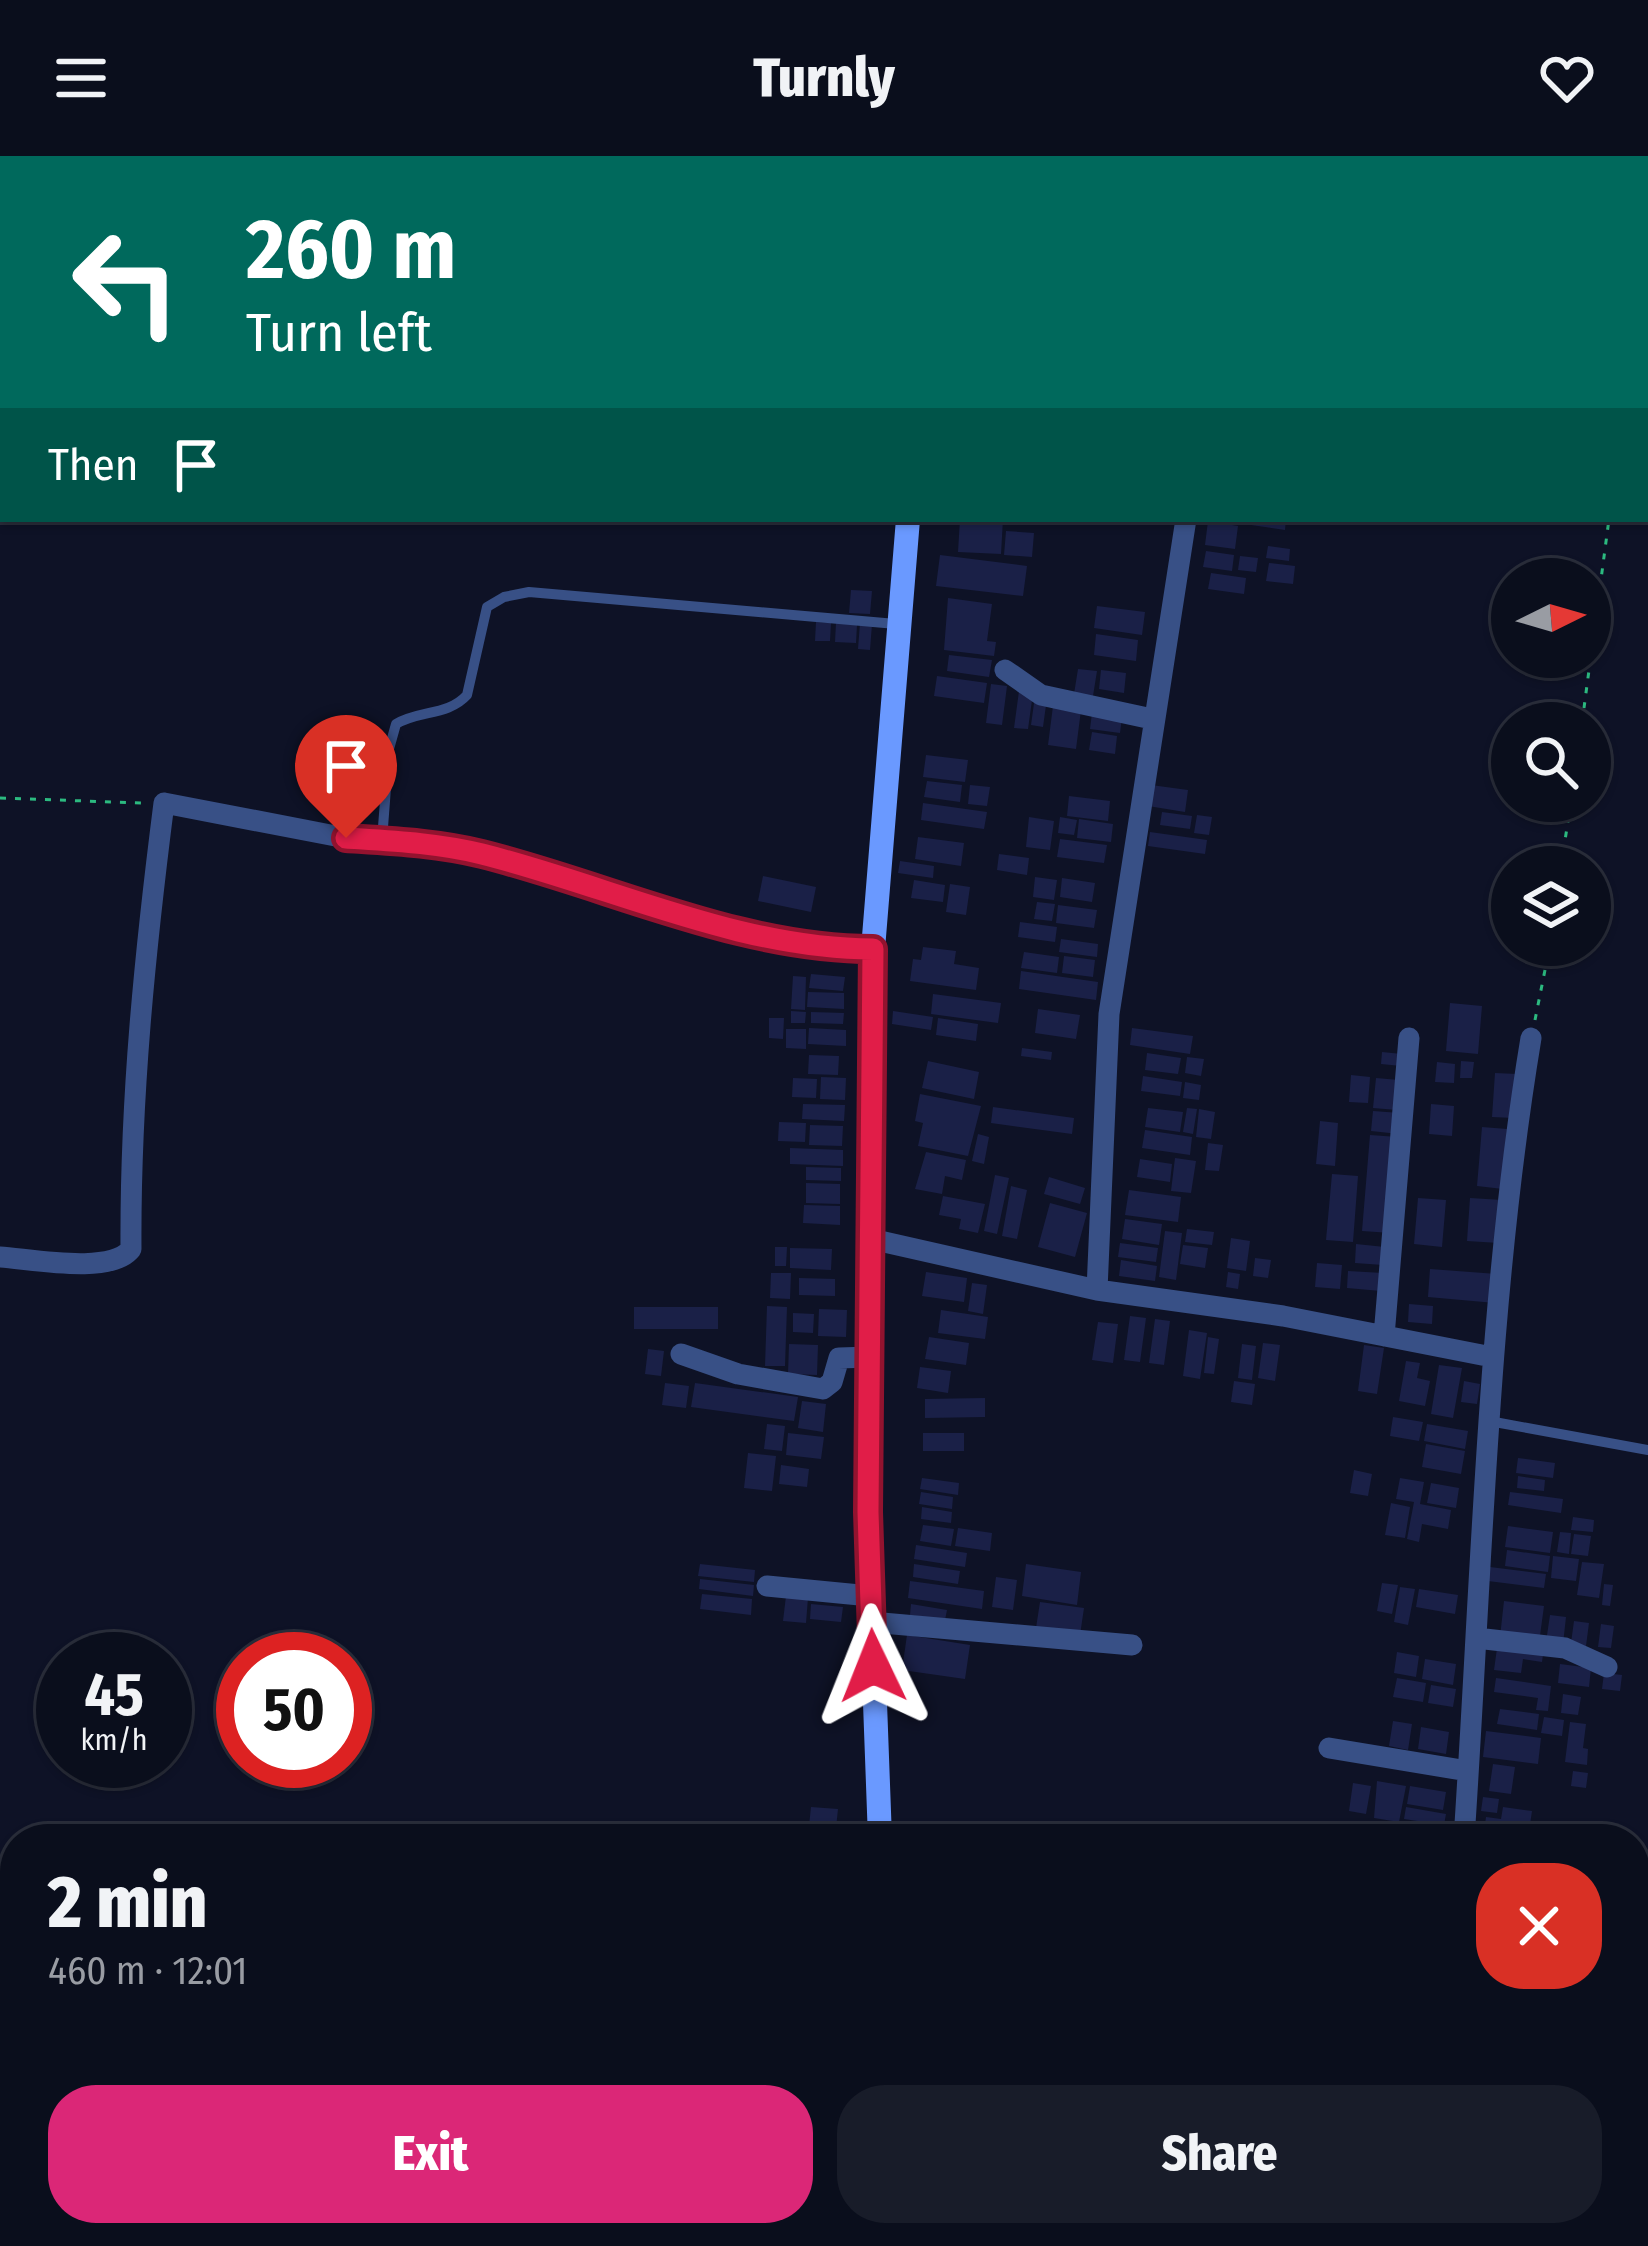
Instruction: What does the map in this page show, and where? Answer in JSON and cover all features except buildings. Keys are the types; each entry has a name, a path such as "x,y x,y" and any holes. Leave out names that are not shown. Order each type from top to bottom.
{"main road":[{"path":"879,1824 870,1596 873,949 908,522"}],"street":[{"path":"1097,1290 1109,1014 1185,522"},
{"path":"1005,670 1041,695 1152,719"},
{"path":"0,1257 91,1264 112,1262 131,1249 130,1154 142,976 164,803 346,838 484,854 738,930 844,949 873,949"},
{"path":"1384,1336 1409,1038"},
{"path":"1465,1824 1492,1357 1531,1038"},
{"path":"871,1239 1097,1290 1283,1316 1492,1357"},
{"path":"681,1354 738,1374 824,1389 832,1382 839,1358 870,1357"},
{"path":"767,1586 870,1596"},
{"path":"871,1622 1132,1645"},
{"path":"1476,1638 1551,1645 1606,1667"},
{"path":"1329,1748 1468,1771"}],"lane":[{"path":"382,840 389,749 396,724 407,717 445,710 467,695 487,607 504,596 529,592 900,624"},
{"path":"1489,1421 1648,1450"}],"path":[{"path":"1585,702 1609,522"},
{"path":"0,798 164,803"},
{"path":"1531,1038 1546,966"}],"route":[{"path":"346,838 484,854 738,930 844,949 873,949 868,1512 873,1666"}]}
